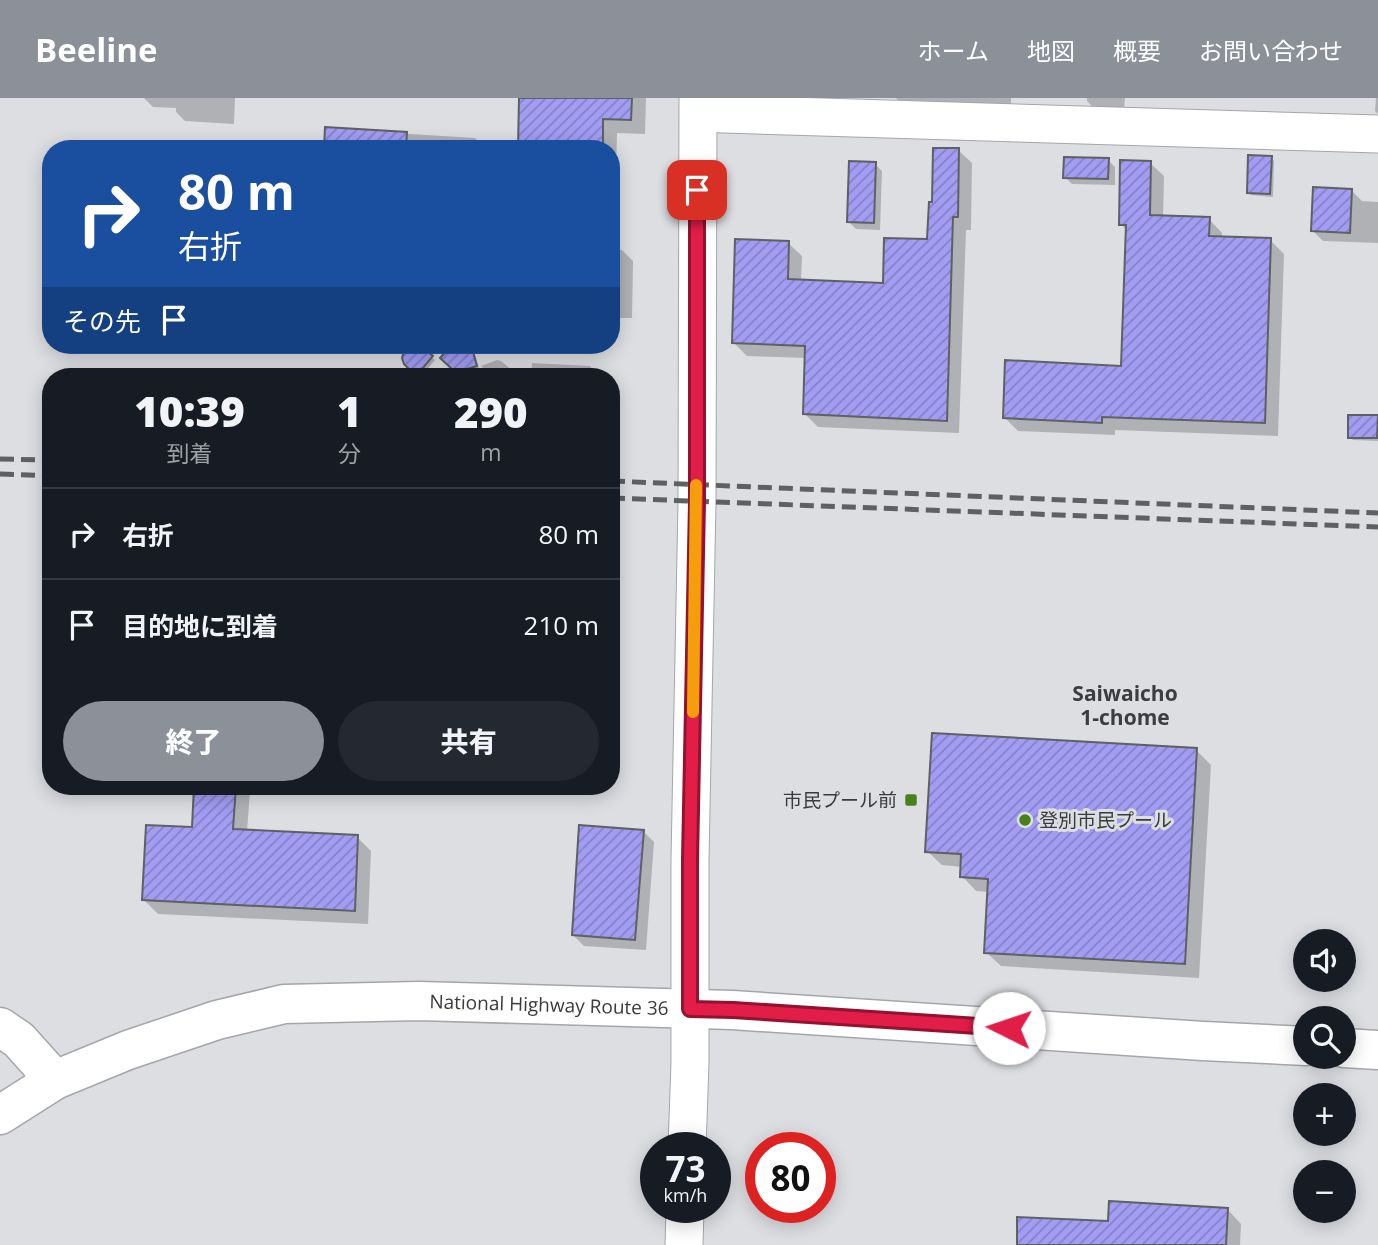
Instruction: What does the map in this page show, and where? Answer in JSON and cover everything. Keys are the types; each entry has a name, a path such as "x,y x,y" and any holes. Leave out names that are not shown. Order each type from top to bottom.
{"main road":[{"name":"National Highway Route 36","path":"0,1115 55,1080 128,1051 217,1020 284,1004 419,1001 733,1010 1293,1045"},
{"path":"0,1027 19,1041 55,1080"},
{"path":"1356,1049 1378,1050"}],"street":[{"path":"688,1132 697,502 698,105 724,114 1378,134"},
{"path":"684,1245 685,1223"}],"building":[{"path":"519,98 632,98 631,120 603,119 603,140 518,140"},
{"path":"325,127 407,132 407,140 324,140"},
{"path":"933,148 959,148 958,217 953,217 947,421 803,414 805,346 732,343 735,239 789,241 788,279 883,283 884,238 927,239 929,202 932,202"},
{"path":"1248,155 1272,156 1270,194 1247,193"},
{"path":"1064,157 1109,158 1108,179 1063,178"},
{"path":"1120,160 1151,161 1150,215 1210,217 1209,236 1271,238 1265,423 1102,417 1102,423 1003,418 1005,360 1121,366 1126,225 1119,225"},
{"path":"849,161 876,162 874,223 847,222"},
{"path":"1313,187 1352,189 1350,233 1311,231"},
{"path":"403,354 433,356 423,368 408,368 402,358"},
{"path":"444,354 474,354 477,366 451,368 440,358"},
{"path":"1348,415 1378,415 1377,438 1348,438"},
{"path":"932,733 1197,748 1185,964 984,953 988,879 960,877 961,854 925,852"},
{"path":"194,795 235,795 233,829 358,835 355,911 142,900 146,825 192,827"},
{"path":"579,825 644,830 635,940 572,935"},
{"path":"1109,1201 1228,1208 1226,1245 1017,1245 1017,1217 1108,1221"}],"railway":[{"path":"0,459 42,460"},
{"path":"0,474 42,476"},
{"path":"620,481 1378,513"},
{"path":"620,498 1378,527"}],"slow traffic":[{"path":"693,712 696,485"}],"place":[{"name":"市民プール前","path":"911,800"},
{"name":"登別市民プール","path":"1025,820"}],"district":[{"name":"Saiwaicho 1-chome","path":"1125,705"}],"route":[{"path":"697,190 697,502 690,1009 1009,1028"}]}
